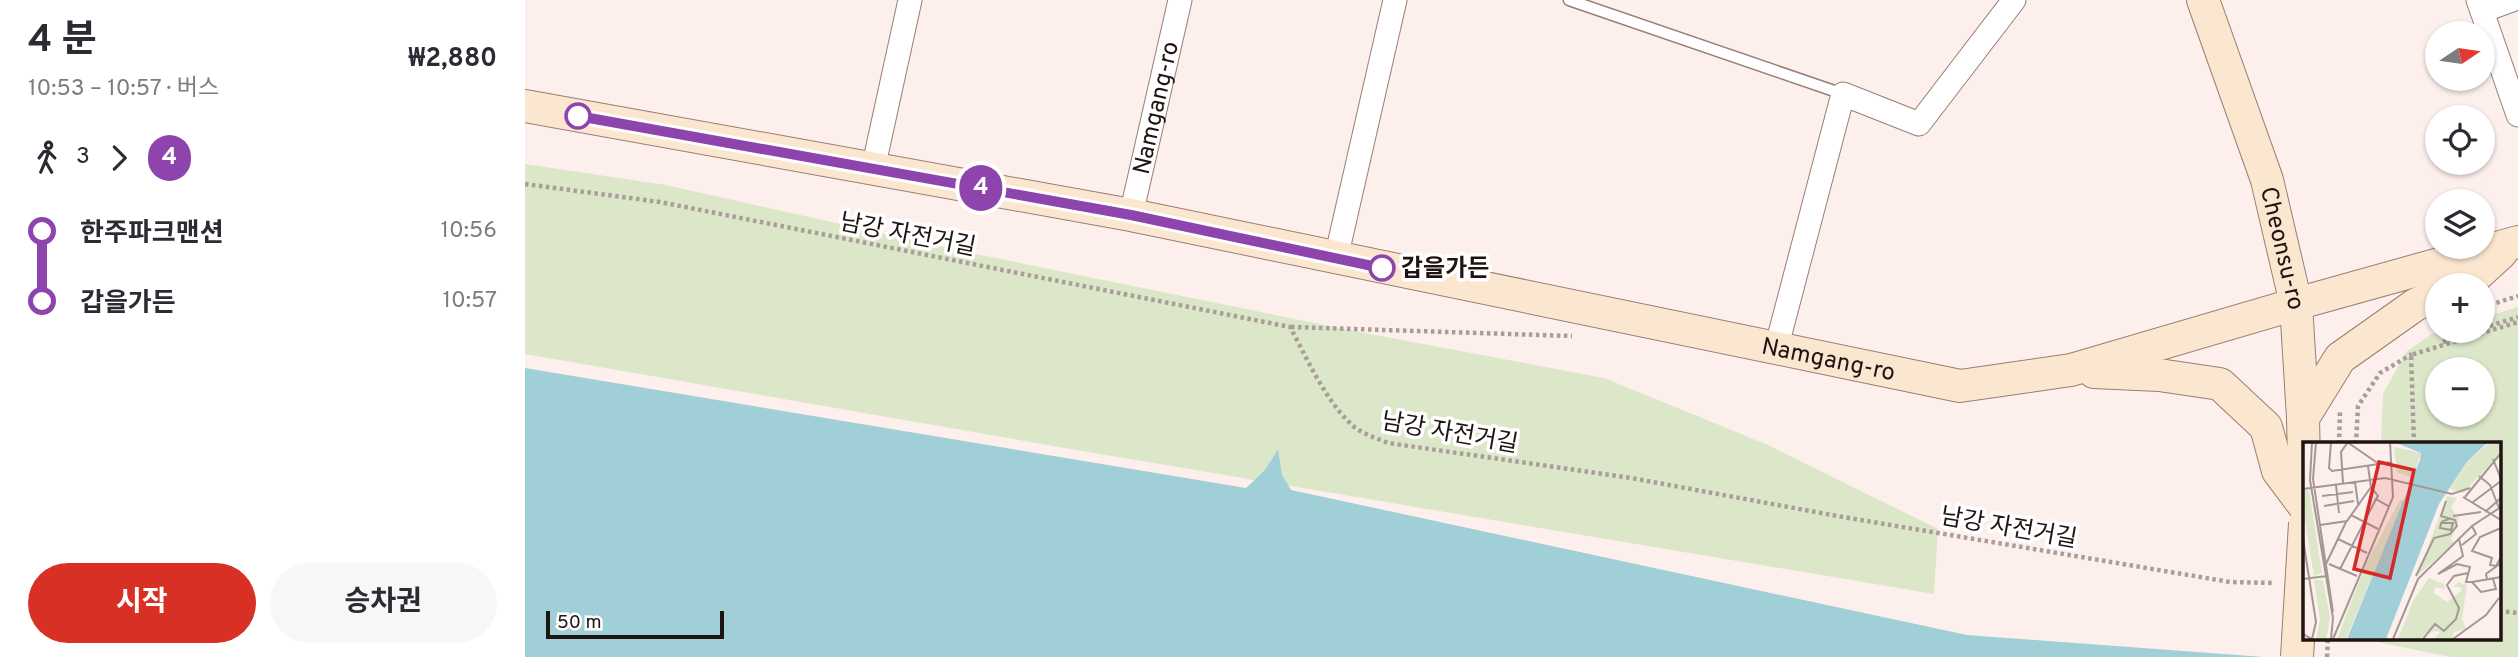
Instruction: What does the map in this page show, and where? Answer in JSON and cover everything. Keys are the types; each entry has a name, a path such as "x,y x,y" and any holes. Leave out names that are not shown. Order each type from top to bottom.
{"street":[{"path":"873,169 910,0"},
{"name":"Namgang-ro","path":"1131,215 1180,0"},
{"path":"1336,258 1395,0"},
{"path":"1776,349 1843,93 1919,124 2014,0"},
{"name":"Cheonsu-ro","path":"2203,0 2267,180 2296,304 2304,442"},
{"path":"2512,0 2480,5 2518,115"},
{"name":"Namgang-ro","path":"525,106 1131,215 1960,387 2071,370 2514,243"},
{"path":"2479,273 2514,243"},
{"path":"2303,418 2340,358 2425,300"},
{"path":"2071,370 2159,375 2220,384 2266,426 2278,471 2303,504"},
{"path":"2297,657 2303,556"}],"lane":[{"path":"1569,0 1843,93"}],"path":[{"name":"남강 자전거길","path":"525,184 660,202 1290,327 1328,394 1349,422 1366,434 1388,443 1631,478 2230,582 2280,583"},
{"path":"2495,303 2518,296"},
{"path":"2495,325 2518,319"},
{"path":"2411,355 2518,319"},
{"path":"1290,327 1577,336"},
{"path":"2356,442 2358,406 2380,373 2411,355 2444,343"},
{"path":"2411,355 2414,442"},
{"path":"2339,442 2340,411"}],"green space":[{"path":"525,164 666,185 966,252 1359,332 1604,378 1768,445 1938,529 1934,594 525,354"},
{"path":"2518,307 2518,657 2450,657 2373,641 2501,640 2501,442 2381,442 2383,394 2406,352 2425,339 2425,343 2495,343 2495,314"}],"water":[{"path":"525,368 1246,488 1264,471 1278,450 1282,475 1291,490 1967,635 2264,657 525,657"}],"bus line":[{"name":"4","path":"578,116 1131,215 1382,268"}],"place":[{"name":"갑을가든","path":"1382,268"}]}
